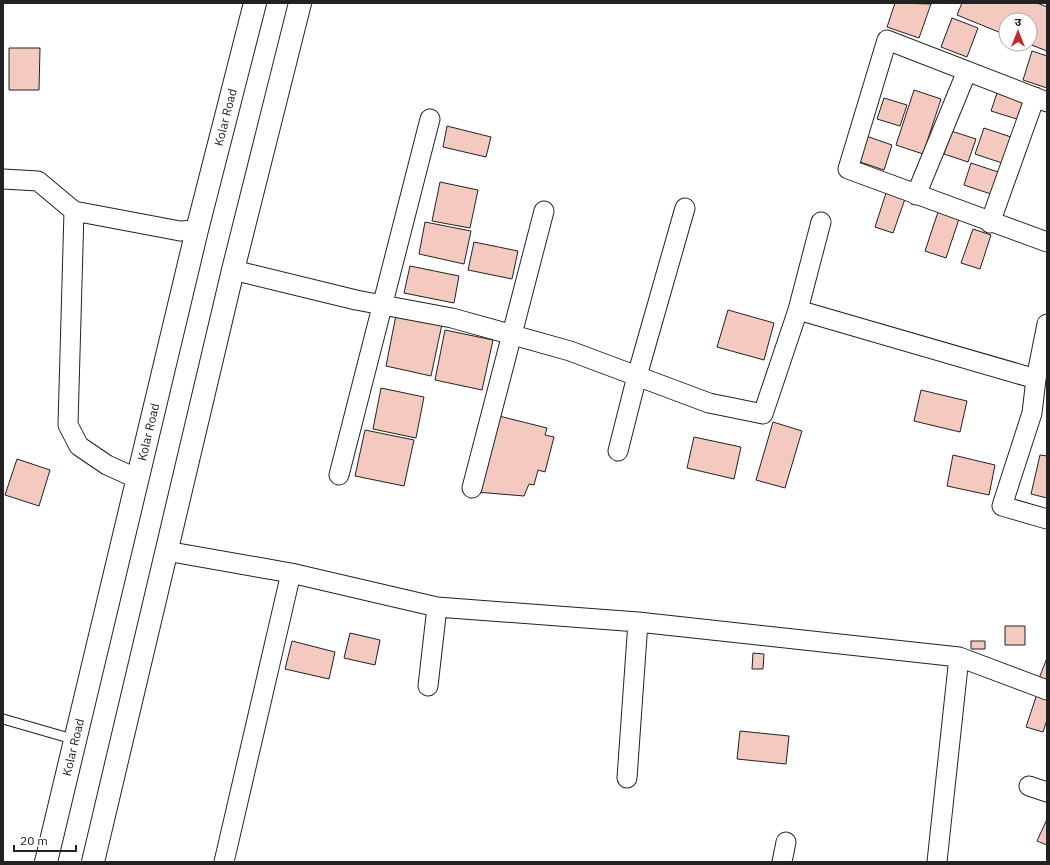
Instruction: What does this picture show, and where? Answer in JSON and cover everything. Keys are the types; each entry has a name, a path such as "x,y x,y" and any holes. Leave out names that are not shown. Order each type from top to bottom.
{"main road":[{"name":"Kolar Road","path":"46,862 197,230 255,3"},
{"path":"94,862 233,270 300,3"}],"street":[{"path":"990,223 1041,99 887,40 848,169 990,223 1047,242"},
{"path":"916,195 967,71"},
{"path":"339,475 430,119"},
{"path":"3,179 38,181 74,211 180,231 197,230"},
{"path":"618,451 637,376 685,208"},
{"path":"74,211 68,425 79,446 107,465 138,479"},
{"path":"472,488 544,211"},
{"path":"233,270 356,300 452,318 570,352 709,403 763,414 798,310 821,222"},
{"path":"798,310 1036,379"},
{"path":"1047,324 1044,351 1036,379 1040,415 1002,506 1047,518"},
{"path":"166,551 291,573 437,607 638,622 958,656 1047,690"},
{"path":"224,862 291,573"},
{"path":"428,686 437,607"},
{"path":"627,778 638,622"},
{"path":"937,862 958,656"},
{"path":"1029,786 1047,792"},
{"path":"782,862 786,842"}],"lane":[{"path":"3,719 76,740"}],"building":[{"path":"895,3 931,4 919,38 887,27"},
{"path":"962,3 1037,3 1047,7 1047,51 1038,48 1038,12 998,12 998,32 957,15"},
{"path":"952,18 978,28 967,57 941,47"},
{"path":"9,48 40,48 39,90 9,90"},
{"path":"1032,52 1047,56 1047,88 1023,80"},
{"path":"914,90 941,99 923,154 896,145"},
{"path":"997,93 1026,102 1020,120 991,111"},
{"path":"884,98 907,105 900,126 877,119"},
{"path":"447,126 491,137 486,157 443,147"},
{"path":"984,128 1011,137 1002,163 975,154"},
{"path":"951,131 976,139 968,162 944,154"},
{"path":"866,136 892,145 884,170 857,161"},
{"path":"971,163 998,172 991,194 964,185"},
{"path":"440,182 478,190 470,228 432,221"},
{"path":"886,193 905,199 893,233 875,227"},
{"path":"938,212 959,219 946,258 925,251"},
{"path":"425,222 471,231 464,264 419,254"},
{"path":"973,229 991,235 980,269 961,263"},
{"path":"474,242 518,251 512,279 468,270"},
{"path":"410,266 459,276 454,303 404,293"},
{"path":"728,310 774,323 764,360 717,347"},
{"path":"396,315 442,324 431,376 386,366"},
{"path":"445,330 493,340 482,390 435,380"},
{"path":"381,388 424,397 416,438 373,429"},
{"path":"921,390 967,401 960,432 914,421"},
{"path":"495,415 547,428 545,435 554,437 545,472 538,470 534,485 529,484 524,496 476,492"},
{"path":"773,422 802,431 785,488 756,480"},
{"path":"365,430 414,440 404,486 355,476"},
{"path":"694,437 741,447 734,479 687,468"},
{"path":"953,455 995,465 989,495 947,486"},
{"path":"1040,455 1047,456 1047,498 1031,494"},
{"path":"17,459 50,470 39,506 5,495"},
{"path":"1005,626 1025,626 1025,645 1005,645"},
{"path":"350,633 380,640 375,665 344,658"},
{"path":"292,641 335,652 329,679 285,669"},
{"path":"971,641 985,641 985,649 971,649"},
{"path":"753,653 764,654 763,669 752,669"},
{"path":"1047,658 1047,685 1038,681"},
{"path":"1037,694 1047,697 1047,720 1043,732 1026,727"},
{"path":"740,731 789,736 786,764 737,759"},
{"path":"1047,819 1047,845 1037,841"}]}
